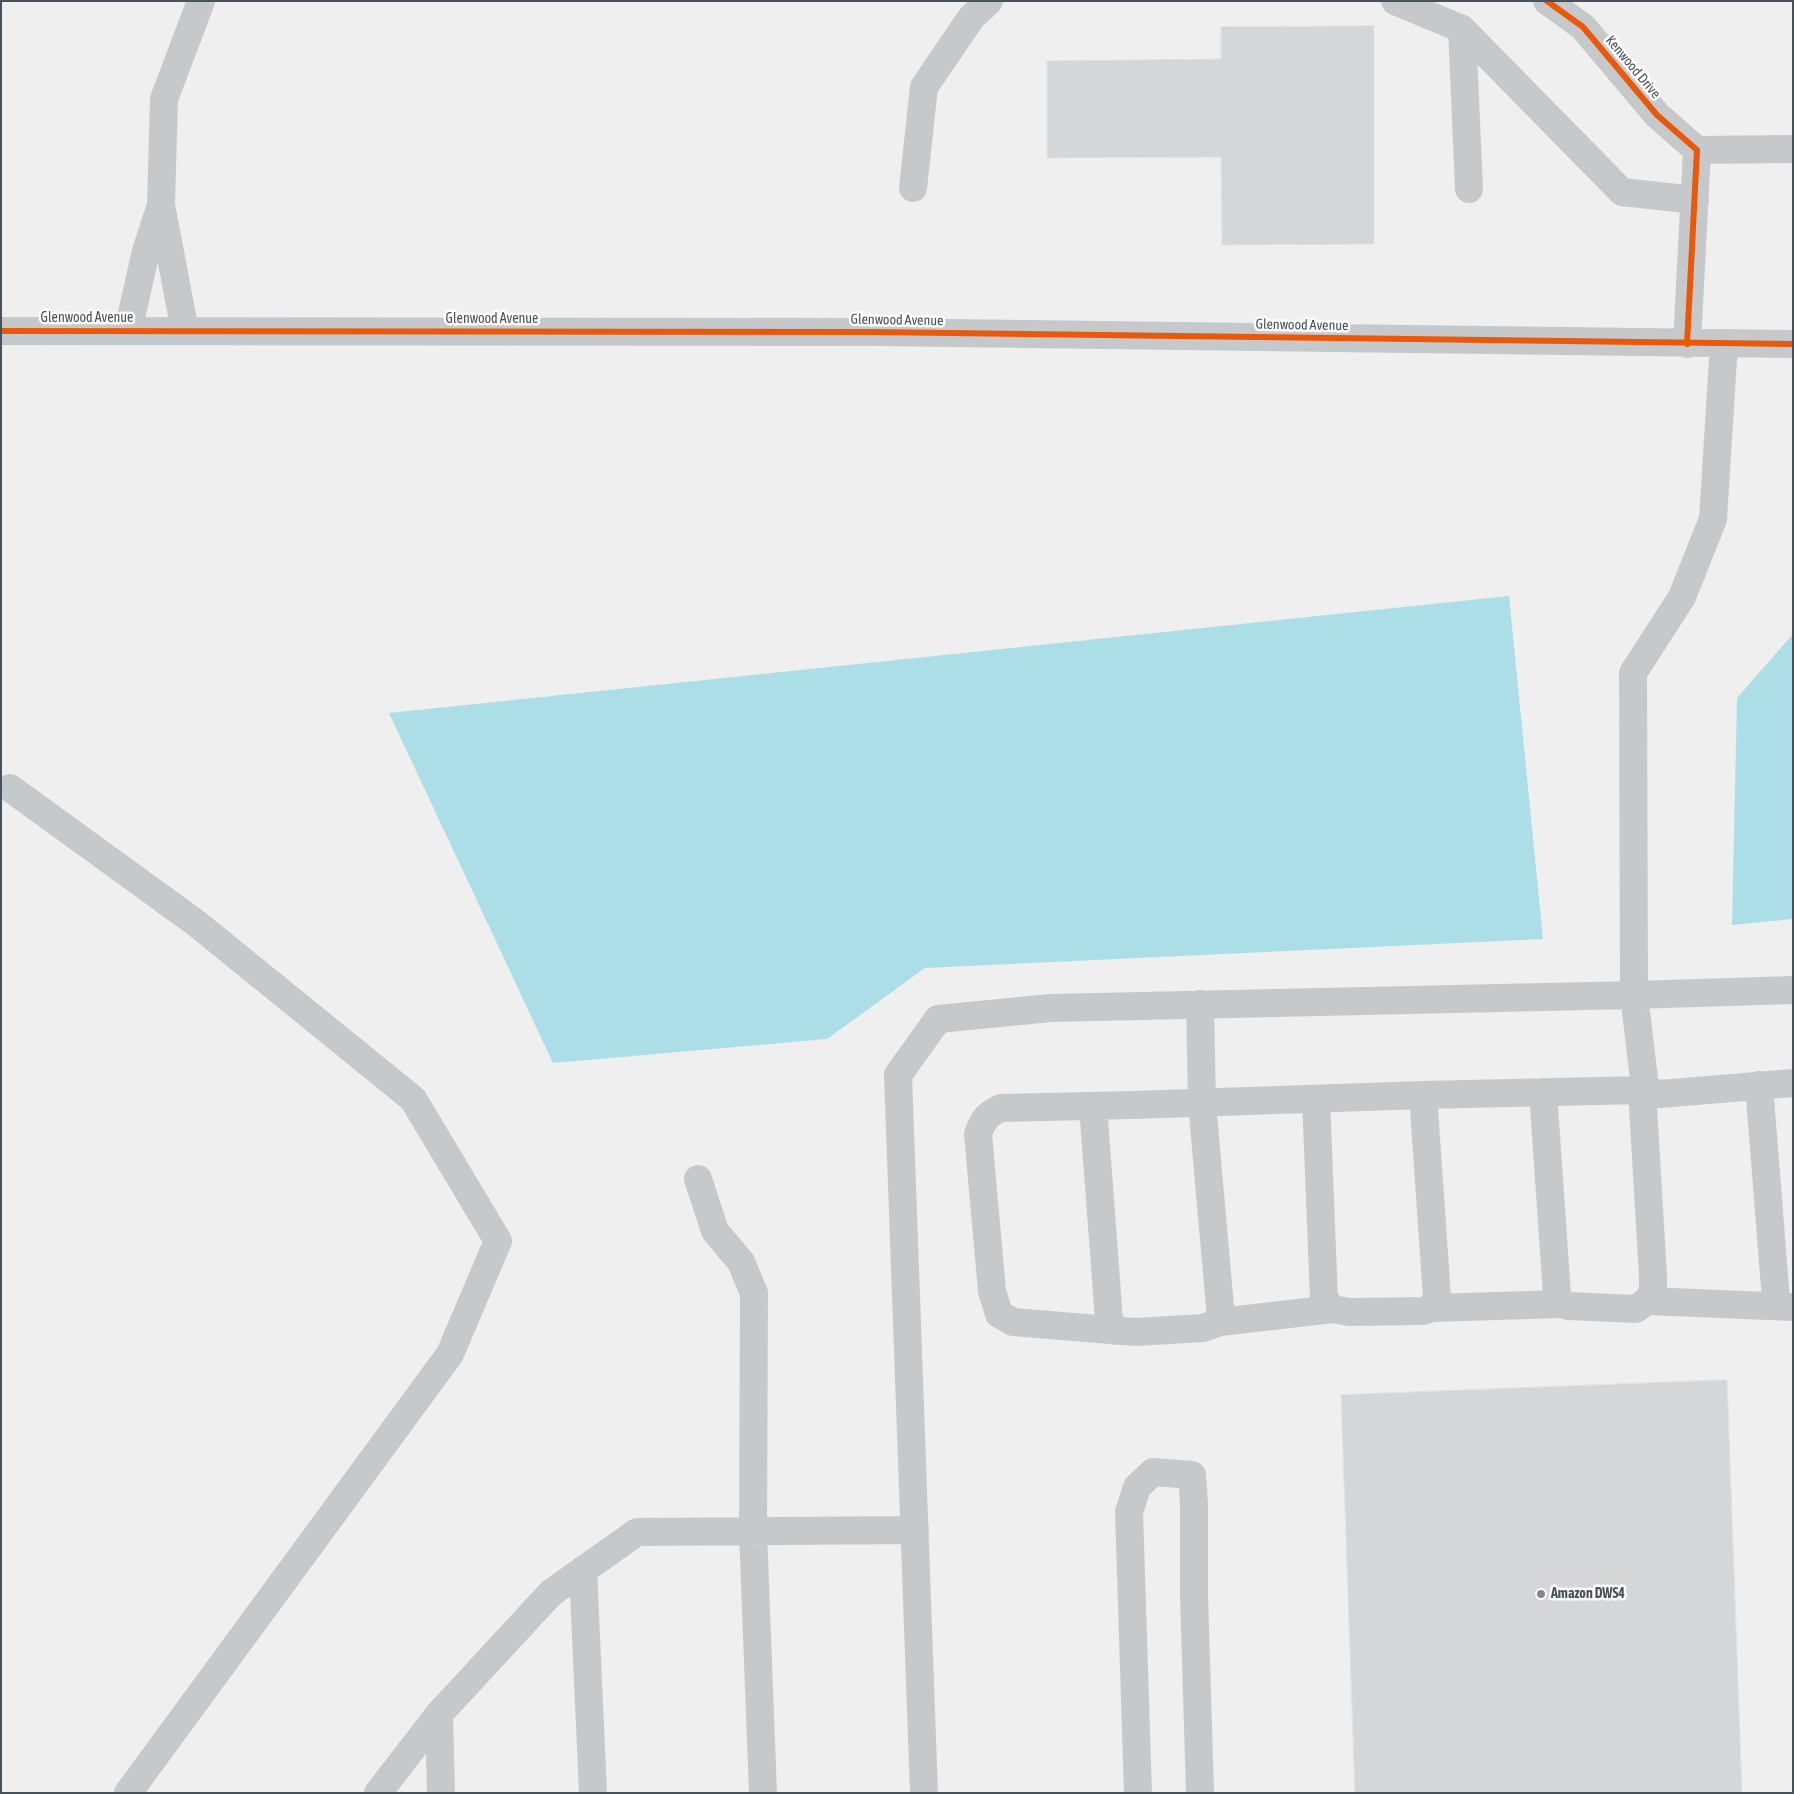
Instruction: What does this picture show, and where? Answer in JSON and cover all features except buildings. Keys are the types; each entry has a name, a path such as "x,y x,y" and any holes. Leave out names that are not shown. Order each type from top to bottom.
{"street":[{"path":"185,331 161,205 164,99 201,1"},
{"path":"913,188 924,87 971,18 988,1"},
{"path":"1395,1 1462,29 1622,192 1695,200"},
{"name":"Kenwood Drive","path":"1547,1 1583,27 1657,115 1697,150"},
{"path":"1462,29 1469,189"},
{"path":"1687,344 1697,150 1793,149"},
{"path":"128,331 146,251 161,205"},
{"name":"Glenwood Avenue","path":"1,331 874,332 1793,344"},
{"path":"1724,344 1713,519 1682,597 1634,673 1634,995 1641,1067 1644,1079 1642,1090 1653,1291 1647,1301 1636,1309 1568,1306 1562,1304 1432,1308 1423,1311 1349,1312 1333,1309 1220,1322 1203,1328 1135,1332 1013,1322 999,1314 992,1291 978,1134 983,1119 992,1111 1000,1108 1542,1092 1642,1090 1660,1094 1793,1083"},
{"path":"10,788 196,923 412,1099 498,1241 450,1354 128,1793"},
{"path":"924,1793 898,1075 938,1019 1051,1008 1793,990"},
{"path":"1200,1004 1202,1103 1220,1322"},
{"path":"1759,1086 1776,1300 1787,1307"},
{"path":"1542,1092 1557,1296 1562,1304"},
{"path":"1422,1095 1437,1297 1432,1308"},
{"path":"1316,1099 1324,1300 1333,1309"},
{"path":"1093,1106 1109,1320 1117,1331"},
{"path":"698,1179 715,1231 741,1262 754,1294 753,1532 763,1793"},
{"path":"1647,1301 1787,1307"},
{"path":"1138,1793 1129,1512 1137,1487 1153,1472 1192,1475 1200,1793"},
{"path":"378,1793 438,1714 550,1593 637,1532 915,1530"},
{"path":"583,1570 593,1793"},
{"path":"438,1714 441,1793"}],"water":[{"path":"1509,596 1543,939 925,968 827,1039 553,1063 389,713"},
{"path":"1793,634 1793,919 1732,925 1737,698"}],"cycle path":[{"path":"1547,1 1583,27 1657,115 1697,150 1687,344"},
{"path":"1,331 873,332 1793,344"}],"place":[{"name":"Amazon DWS4","path":"1541,1594"}]}
